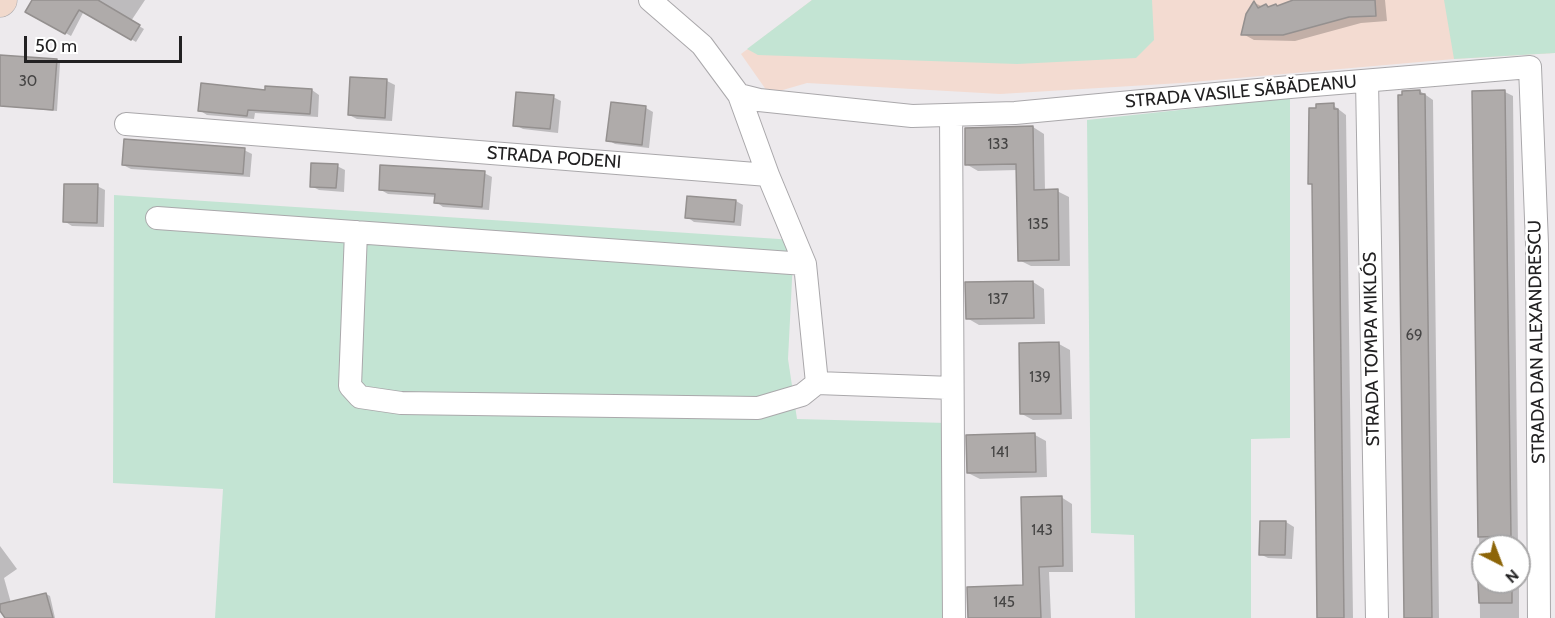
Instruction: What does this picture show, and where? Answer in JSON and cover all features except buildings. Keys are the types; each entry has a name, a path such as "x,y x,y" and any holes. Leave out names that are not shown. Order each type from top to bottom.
{"street":[{"path":"650,0 702,45 739,95 768,175 805,264 817,383"},
{"name":"STRADA VASILE SĂBĂDEANU","path":"739,95 759,100 912,116 1015,113 1530,67"},
{"name":"STRADA DAN ALEXANDRESCU","path":"1530,67 1546,244 1539,618"},
{"name":"STRADA TOMPA MIKLÓS","path":"1368,81 1377,618"},
{"path":"951,115 954,618"},
{"name":"STRADA PODENI","path":"126,124 768,175"},
{"path":"157,218 805,264"},
{"path":"356,232 350,386 360,397 401,403 758,408 802,395 817,383 952,388"}],"shaded area":[{"path":"812,0 1555,0 1555,53 1454,59 1181,83 1000,94 807,83 769,94 741,54"}],"green space":[{"path":"812,0 1152,0 1154,40 1136,58 1017,64 758,55 747,49"},
{"path":"1444,0 1555,0 1555,53 1454,59"},
{"path":"1290,98 1290,438 1251,439 1251,618 1135,618 1134,535 1091,533 1087,120"},
{"path":"114,195 794,240 788,359 797,419 947,423 948,618 215,618 223,489 113,483"}]}
